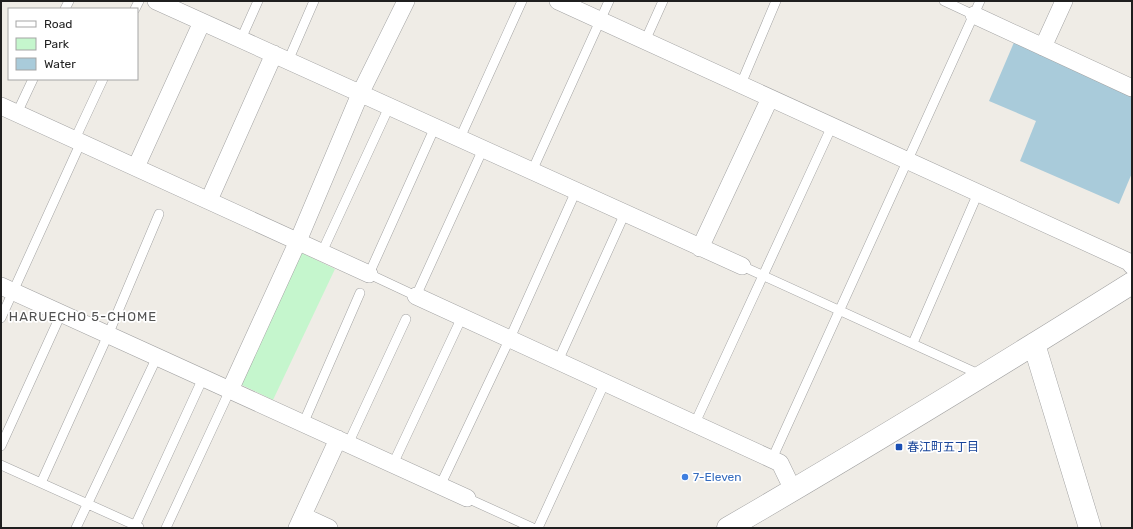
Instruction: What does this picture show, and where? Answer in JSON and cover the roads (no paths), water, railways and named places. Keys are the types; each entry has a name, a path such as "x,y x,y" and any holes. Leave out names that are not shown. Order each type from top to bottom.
{"street":[{"path":"156,1 742,266"},
{"path":"230,390 298,241 360,94 406,1"},
{"path":"558,1 978,192 1129,262 1132,266"},
{"path":"1043,47 1064,1"},
{"path":"977,8 1043,47 1132,88"},
{"path":"136,167 202,22"},
{"path":"209,200 281,57"},
{"path":"700,248 770,98"},
{"path":"1,106 369,274"},
{"path":"728,528 794,490 1132,283"},
{"path":"7,289 467,498"},
{"path":"416,296 780,463 794,490"},
{"path":"1034,344 1090,528"},
{"path":"329,528 300,522 343,442"}],"lane":[{"path":"241,39 258,1"},
{"path":"281,57 314,1"},
{"path":"460,138 522,1"},
{"path":"532,171 610,1"},
{"path":"645,41 663,1"},
{"path":"741,84 776,1"},
{"path":"772,459 977,8 944,1"},
{"path":"17,113 33,80"},
{"path":"1,318 7,289 78,141 103,80"},
{"path":"322,252 389,107"},
{"path":"695,423 832,126"},
{"path":"434,127 369,274 416,296 484,149"},
{"path":"440,486 510,338 576,191"},
{"path":"913,343 978,192"},
{"path":"558,361 625,213"},
{"path":"41,483 108,335 160,214"},
{"path":"742,266 983,375"},
{"path":"303,424 360,293"},
{"path":"1,446 61,314"},
{"path":"393,464 462,317"},
{"path":"343,442 406,319"},
{"path":"76,528 157,358"},
{"path":"1,465 136,527 203,378"},
{"path":"538,528 605,382"},
{"path":"166,528 230,390"},
{"path":"467,498 533,528"}],"water":[{"path":"1015,40 1132,94 1132,173 1119,204 1020,161 1036,121 989,101"}],"place":[{"name":"春江町五丁目","path":"899,447"},
{"name":"7-Eleven","path":"685,477"}],"district":[{"name":"HARUECHO 5-CHOME","path":"83,316"}]}
